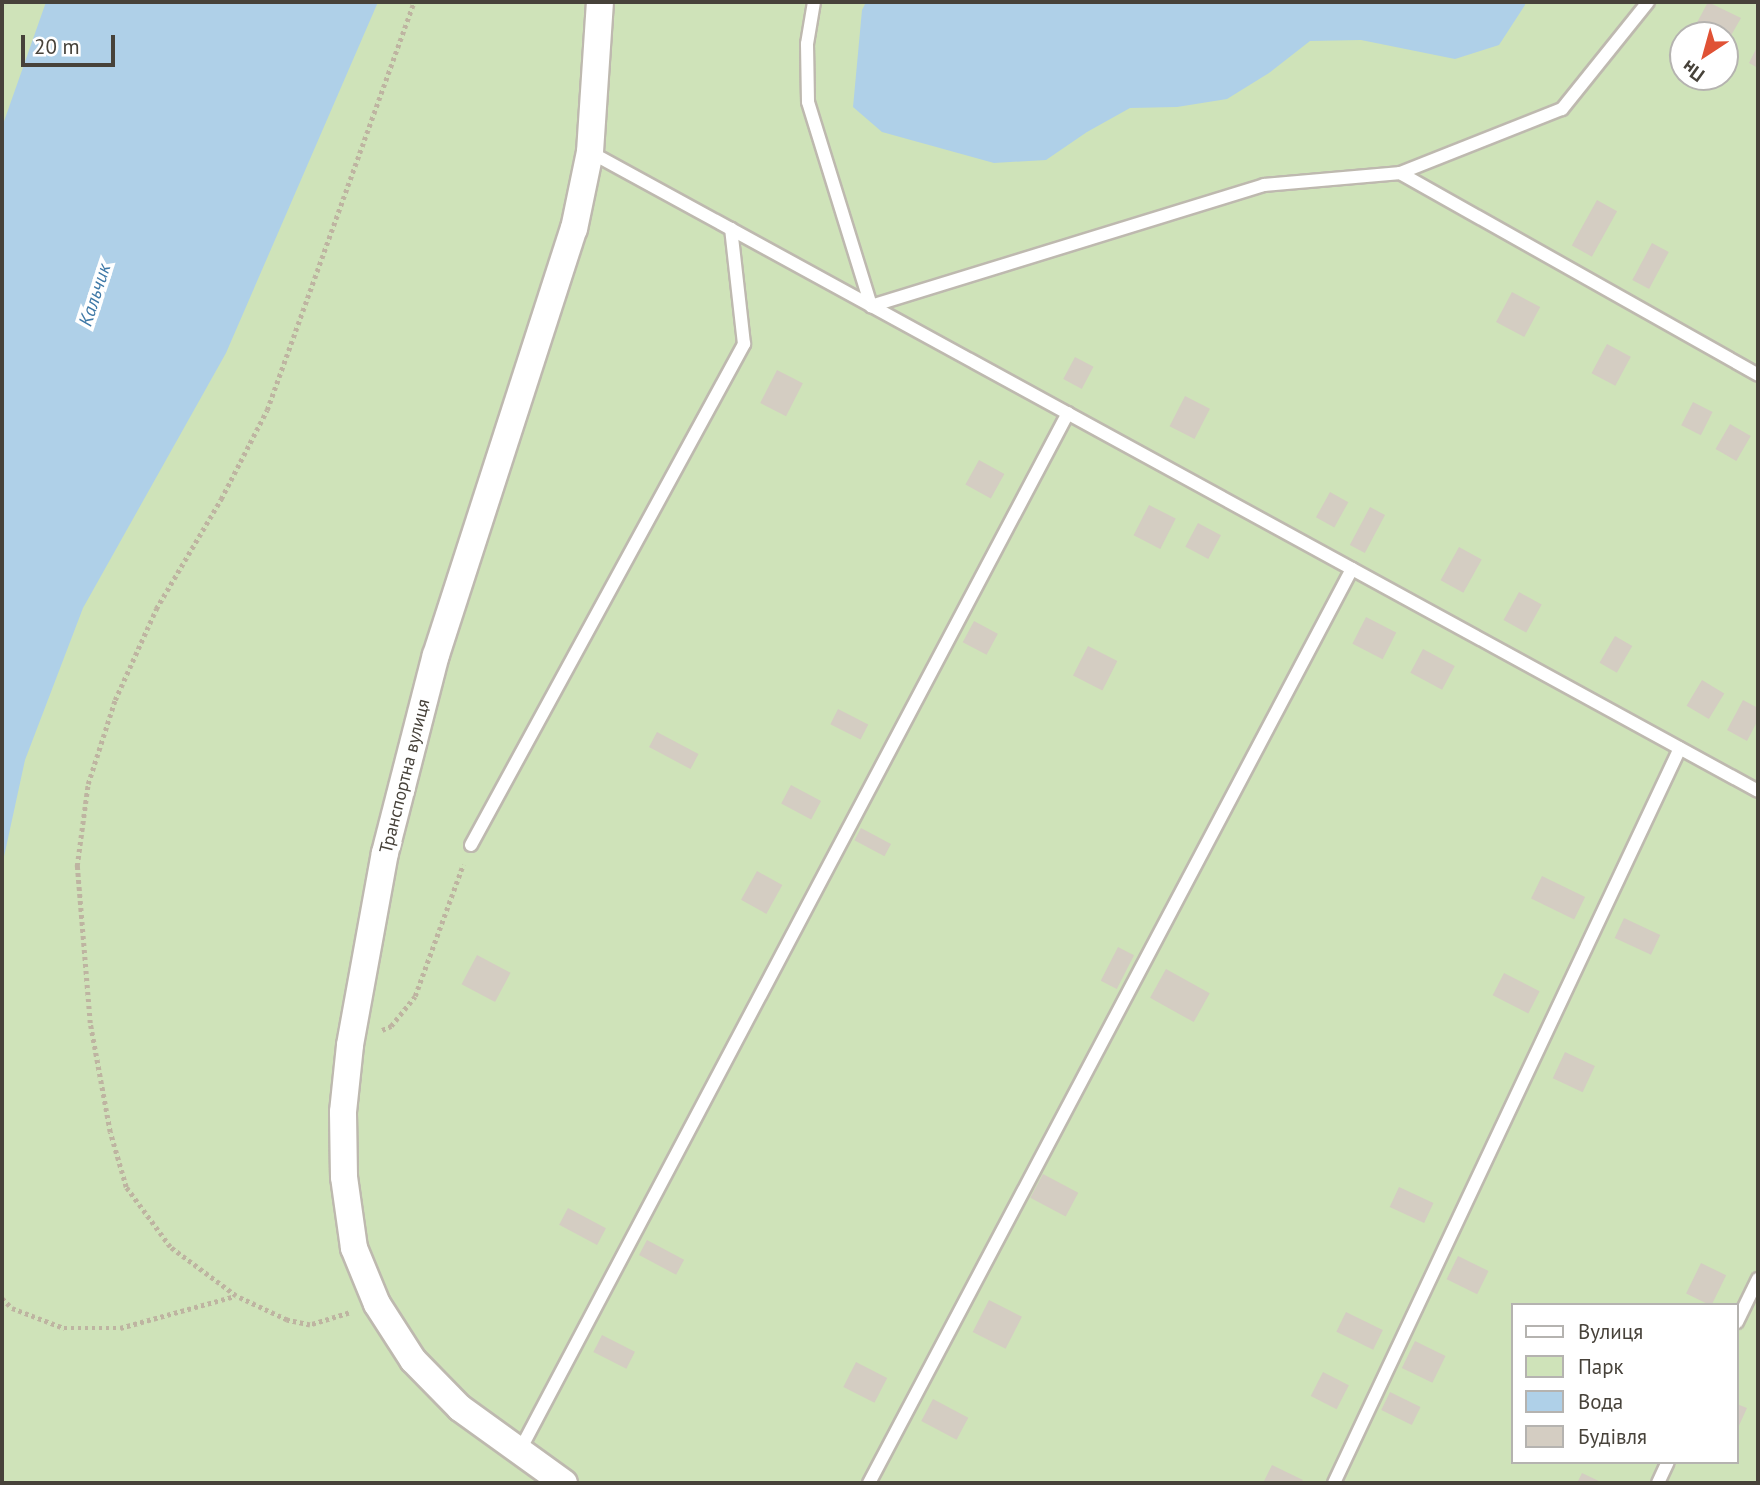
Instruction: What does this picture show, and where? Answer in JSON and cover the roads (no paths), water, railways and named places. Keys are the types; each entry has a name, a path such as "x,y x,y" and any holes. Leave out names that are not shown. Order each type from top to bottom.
{"street":[{"name":"Транспортна вулиця","path":"564,1483 460,1408 413,1360 377,1304 354,1248 344,1177 343,1112 350,1045 385,853 436,655 574,229 590,152 600,2"}],"lane":[{"path":"814,2 807,44 808,102 871,306"},
{"path":"871,306 1264,185 1400,173 1562,109 1648,2"},
{"path":"590,152 1758,790"},
{"path":"1400,173 1758,375"},
{"path":"471,845 744,344 731,229"},
{"path":"519,1452 1068,413"},
{"path":"869,1483 1352,569"},
{"path":"1334,1483 1680,748"},
{"path":"1739,1318 1758,1279"},
{"path":"1658,1483 1667,1464"}],"water":[{"name":"Кальчик","path":"46,2 378,2 226,353 83,608 25,760 2,866 2,127"},
{"path":"866,2 1525,2 1525,5 1499,45 1455,59 1361,40 1310,41 1269,73 1227,99 1177,107 1130,108 1087,132 1046,160 994,163 882,132 853,107 862,10"}]}
